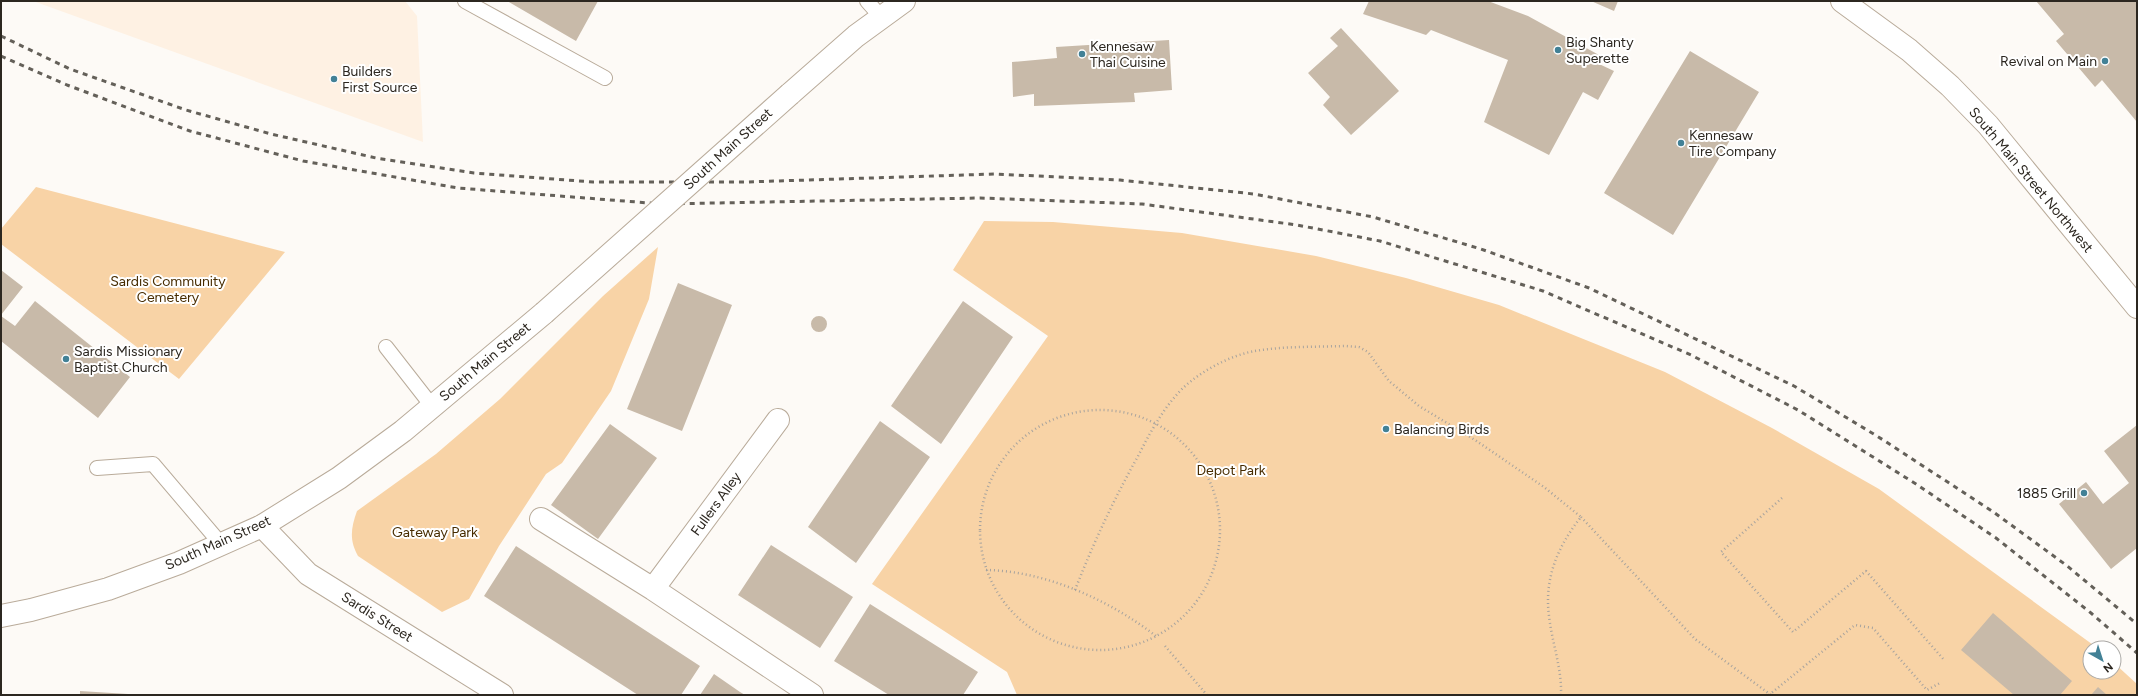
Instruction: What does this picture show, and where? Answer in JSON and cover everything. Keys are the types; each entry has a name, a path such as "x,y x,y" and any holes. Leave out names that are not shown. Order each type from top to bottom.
{"main road":[{"name":"South Main Street","path":"1,616 31,610 108,589 179,563 262,526 339,478 403,431 544,312 856,36 904,1"},
{"name":"South Main Street Northwest","path":"1842,1 1909,50 1950,86 1988,125 2137,308"},
{"name":"Fullers Alley","path":"653,589 778,420"},
{"path":"541,519 653,589 812,695"},
{"name":"Sardis Street","path":"262,526 308,574 502,695"}],"lane":[{"path":"465,1 605,78"},
{"path":"868,1 882,18"},
{"path":"386,347 432,406"},
{"path":"97,468 153,464 221,544"}],"path":[{"path":"1075,590 1095,540 1155,423 1170,403 1185,387 1224,361 1255,351 1346,346 1359,347 1368,352 1389,381 1418,406 1475,440 1544,487 1580,517 1696,639 1770,694 1855,625 1874,628 1927,690 1940,683"},
{"path":"1086,411 1110,411 1125,413 1155,423 1175,436 1192,453 1205,472 1215,494 1219,517 1220,541 1215,564 1206,586 1193,606 1176,623 1156,636 1135,645 1112,650 1090,650 1067,646 1045,637 1026,625 1009,609 996,591 986,570 981,546 980,523 984,499 992,477 1005,457 1021,440 1041,426 1062,416 1086,411"},
{"path":"1782,498 1721,552 1793,632 1866,571 1945,661"},
{"path":"1561,695 1556,649 1549,616 1548,594 1557,553 1567,534 1580,517"},
{"path":"986,570 1004,570 1023,574 1075,590 1134,619 1156,636"},
{"path":"1165,646 1207,695"}],"shaded area":[{"name":"Builders First Source","path":"33,1 405,1 417,16 423,142"}],"green space":[{"name":"Sardis Community Cemetery","path":"36,187 285,252 179,379 1,244 1,229"},
{"name":"Depot Park","path":"984,221 1053,222 1182,233 1316,256 1406,278 1499,305 1665,372 1772,428 1879,489 2086,640 2082,640 2082,680 2122,680 2122,670 2137,684 2137,695 1017,695 1007,672 872,584 1048,336 953,270"},
{"name":"Gateway Park","path":"658,247 649,299 611,391 562,463 546,474 499,546 469,599 442,612 358,556 352,539 353,523 357,511 436,454 500,399 603,296"}],"building":[{"path":"507,1 598,1 576,41"},
{"path":"1369,1 1488,1 1528,16 1599,55 1597,63 1614,71 1598,100 1583,92 1549,155 1484,122 1508,60 1431,30 1426,35 1363,14"},
{"path":"1591,1 1618,1 1614,11"},
{"name":"Revival on Main","path":"2036,1 2137,1 2137,122 2102,80 2095,87 2056,41 2064,34"},
{"path":"1341,28 1399,91 1351,135 1323,105 1330,97 1308,73 1338,46 1330,38"},
{"path":"1169,40 1172,90 1134,93 1135,102 1034,106 1034,94 1013,97 1012,62 1057,58 1056,47"},
{"name":"Kennesaw Tire Company","path":"1690,51 1759,92 1673,235 1604,193"},
{"path":"1,270 23,287 1,315"},
{"path":"678,283 732,305 682,431 627,409"},
{"name":"Sardis Missionary Baptist Church","path":"35,301 130,377 98,418 1,341 1,316 15,326"},
{"path":"963,301 1013,337 941,444 891,406"},
{"path":"816,316 822,316 827,321 825,330 822,332 816,332 811,327 811,321"},
{"path":"880,421 930,457 856,563 808,527"},
{"path":"610,424 657,458 598,539 551,505"},
{"name":"1885 Grill","path":"2137,425 2137,548 2111,569 2059,504 2086,482 2103,504 2129,483 2104,451"},
{"path":"771,545 853,597 820,648 738,595"},
{"path":"516,546 700,666 681,695 638,695 484,596"},
{"path":"870,604 978,672 963,695 889,695 834,661"},
{"path":"1993,613 2072,681 2060,695 2014,695 1961,650"},
{"path":"714,674 740,692 745,695 700,695"},
{"path":"2098,687 2107,695 2091,695"},
{"path":"80,691 128,694 128,695 80,695"}],"railway":[{"path":"1,36 70,69 186,110 271,134 376,158 474,173 593,182 746,182 995,174 1120,180 1254,194 1373,217 1481,249 1589,288 1794,386 1877,436 1992,511 2066,565 2137,624"},
{"path":"1,56 67,85 190,131 303,161 458,188 662,204 980,198 1142,204 1297,225 1380,241 1543,291 1691,355 1798,410 1916,484 1996,538 2091,613 2137,653"}],"place":[{"name":"Big Shanty Superette","path":"1558,50"},
{"name":"Kennesaw Thai Cuisine","path":"1082,54"},
{"name":"Revival on Main","path":"2105,61"},
{"name":"Builders First Source","path":"334,79"},
{"name":"Kennesaw Tire Company","path":"1681,143"},
{"name":"Sardis Missionary Baptist Church","path":"66,359"},
{"name":"Balancing Birds","path":"1386,429"},
{"name":"1885 Grill","path":"2084,493"}]}
